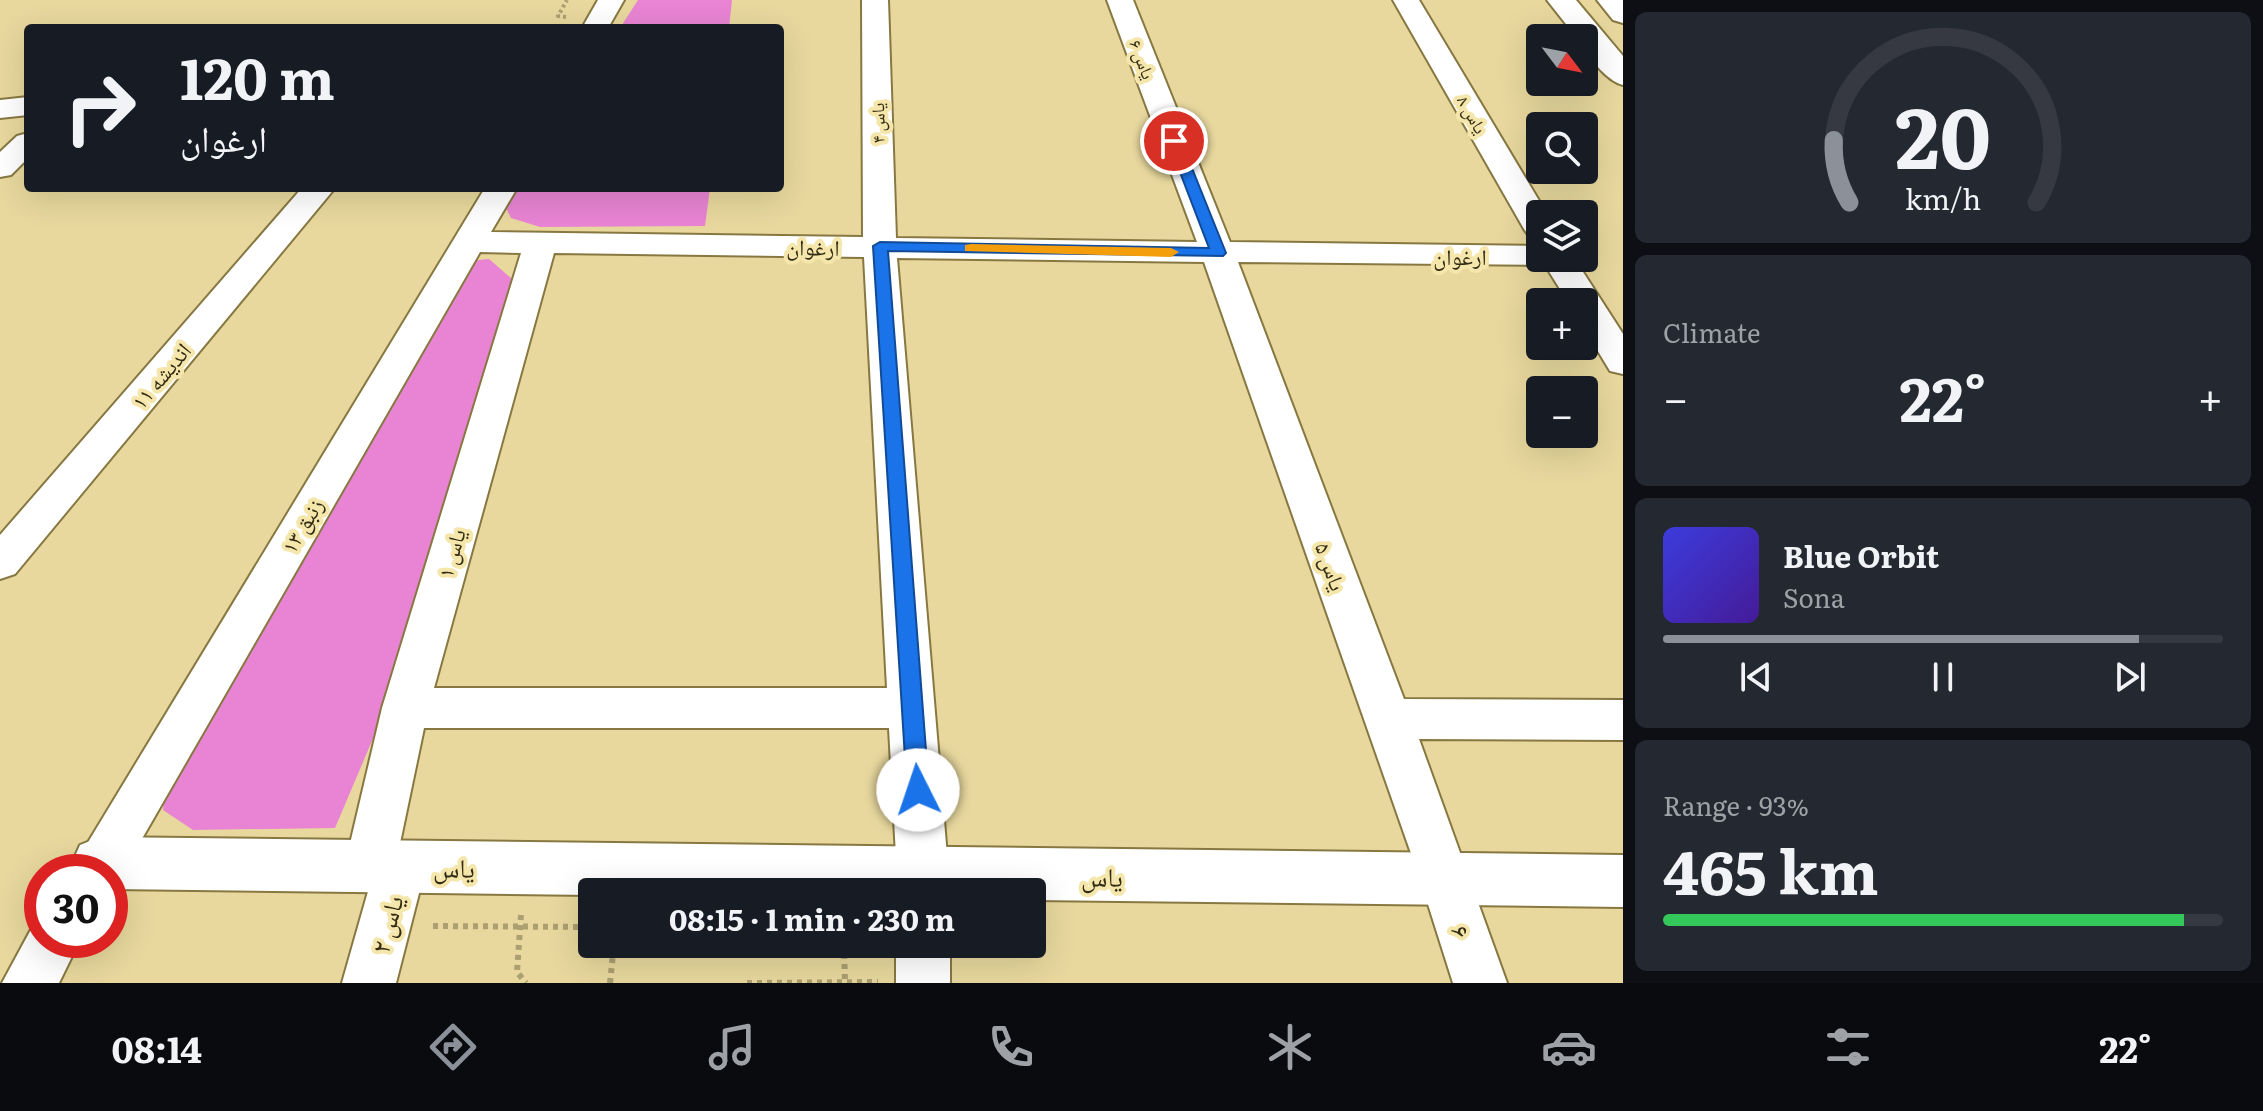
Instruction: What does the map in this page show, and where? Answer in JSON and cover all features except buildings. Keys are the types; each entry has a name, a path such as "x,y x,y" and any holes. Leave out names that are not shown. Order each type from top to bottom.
{"street":[{"path":"597,24 611,0"},
{"name":"یاس ۴","path":"875,0 880,246 924,878"},
{"name":"یاس ۶","path":"1120,0 1218,253"},
{"name":"یاس ۸","path":"1406,0 1526,205"},
{"path":"1541,0 1568,8 1623,76"},
{"path":"0,109 24,106"},
{"path":"0,168 24,146"},
{"name":"اندیشه ۱۱","path":"0,563 316,192"},
{"name":"زنبق ۱۳","path":"106,854 499,192"},
{"name":"ارغوان","path":"469,242 1526,256"},
{"name":"یاس ۱","path":"386,866 405,708 540,243"},
{"name":"یاس ۵","path":"1218,253 1446,879"},
{"path":"1566,272 1623,362"},
{"path":"405,708 912,708"},
{"path":"1388,719 1623,720"},
{"name":"یاس ۲","path":"369,983 386,866"},
{"name":"یاس","path":"128,867 526,867 818,878"},
{"name":"۶","path":"1446,879 1480,983"},
{"name":"یاس","path":"1046,881 1623,881"},
{"path":"29,983 44,958"},
{"path":"923,958 923,983"}],"path":[{"path":"526,867 517,972 526,983"},
{"path":"418,925 578,927"},
{"path":"610,983 613,958"},
{"path":"844,958 845,982"},
{"path":"747,983 923,983"}],"shaded area":[{"path":"638,0 732,0 729,24 623,24"},
{"path":"514,192 709,192 705,226 540,227 511,218 505,206"},
{"path":"489,259 519,285 408,656 335,828 193,830 163,810 166,776 468,261"}],"slow traffic":[{"path":"971,248 1171,252"}],"route":[{"path":"918,790 880,246 1218,253 1174,141"}]}
